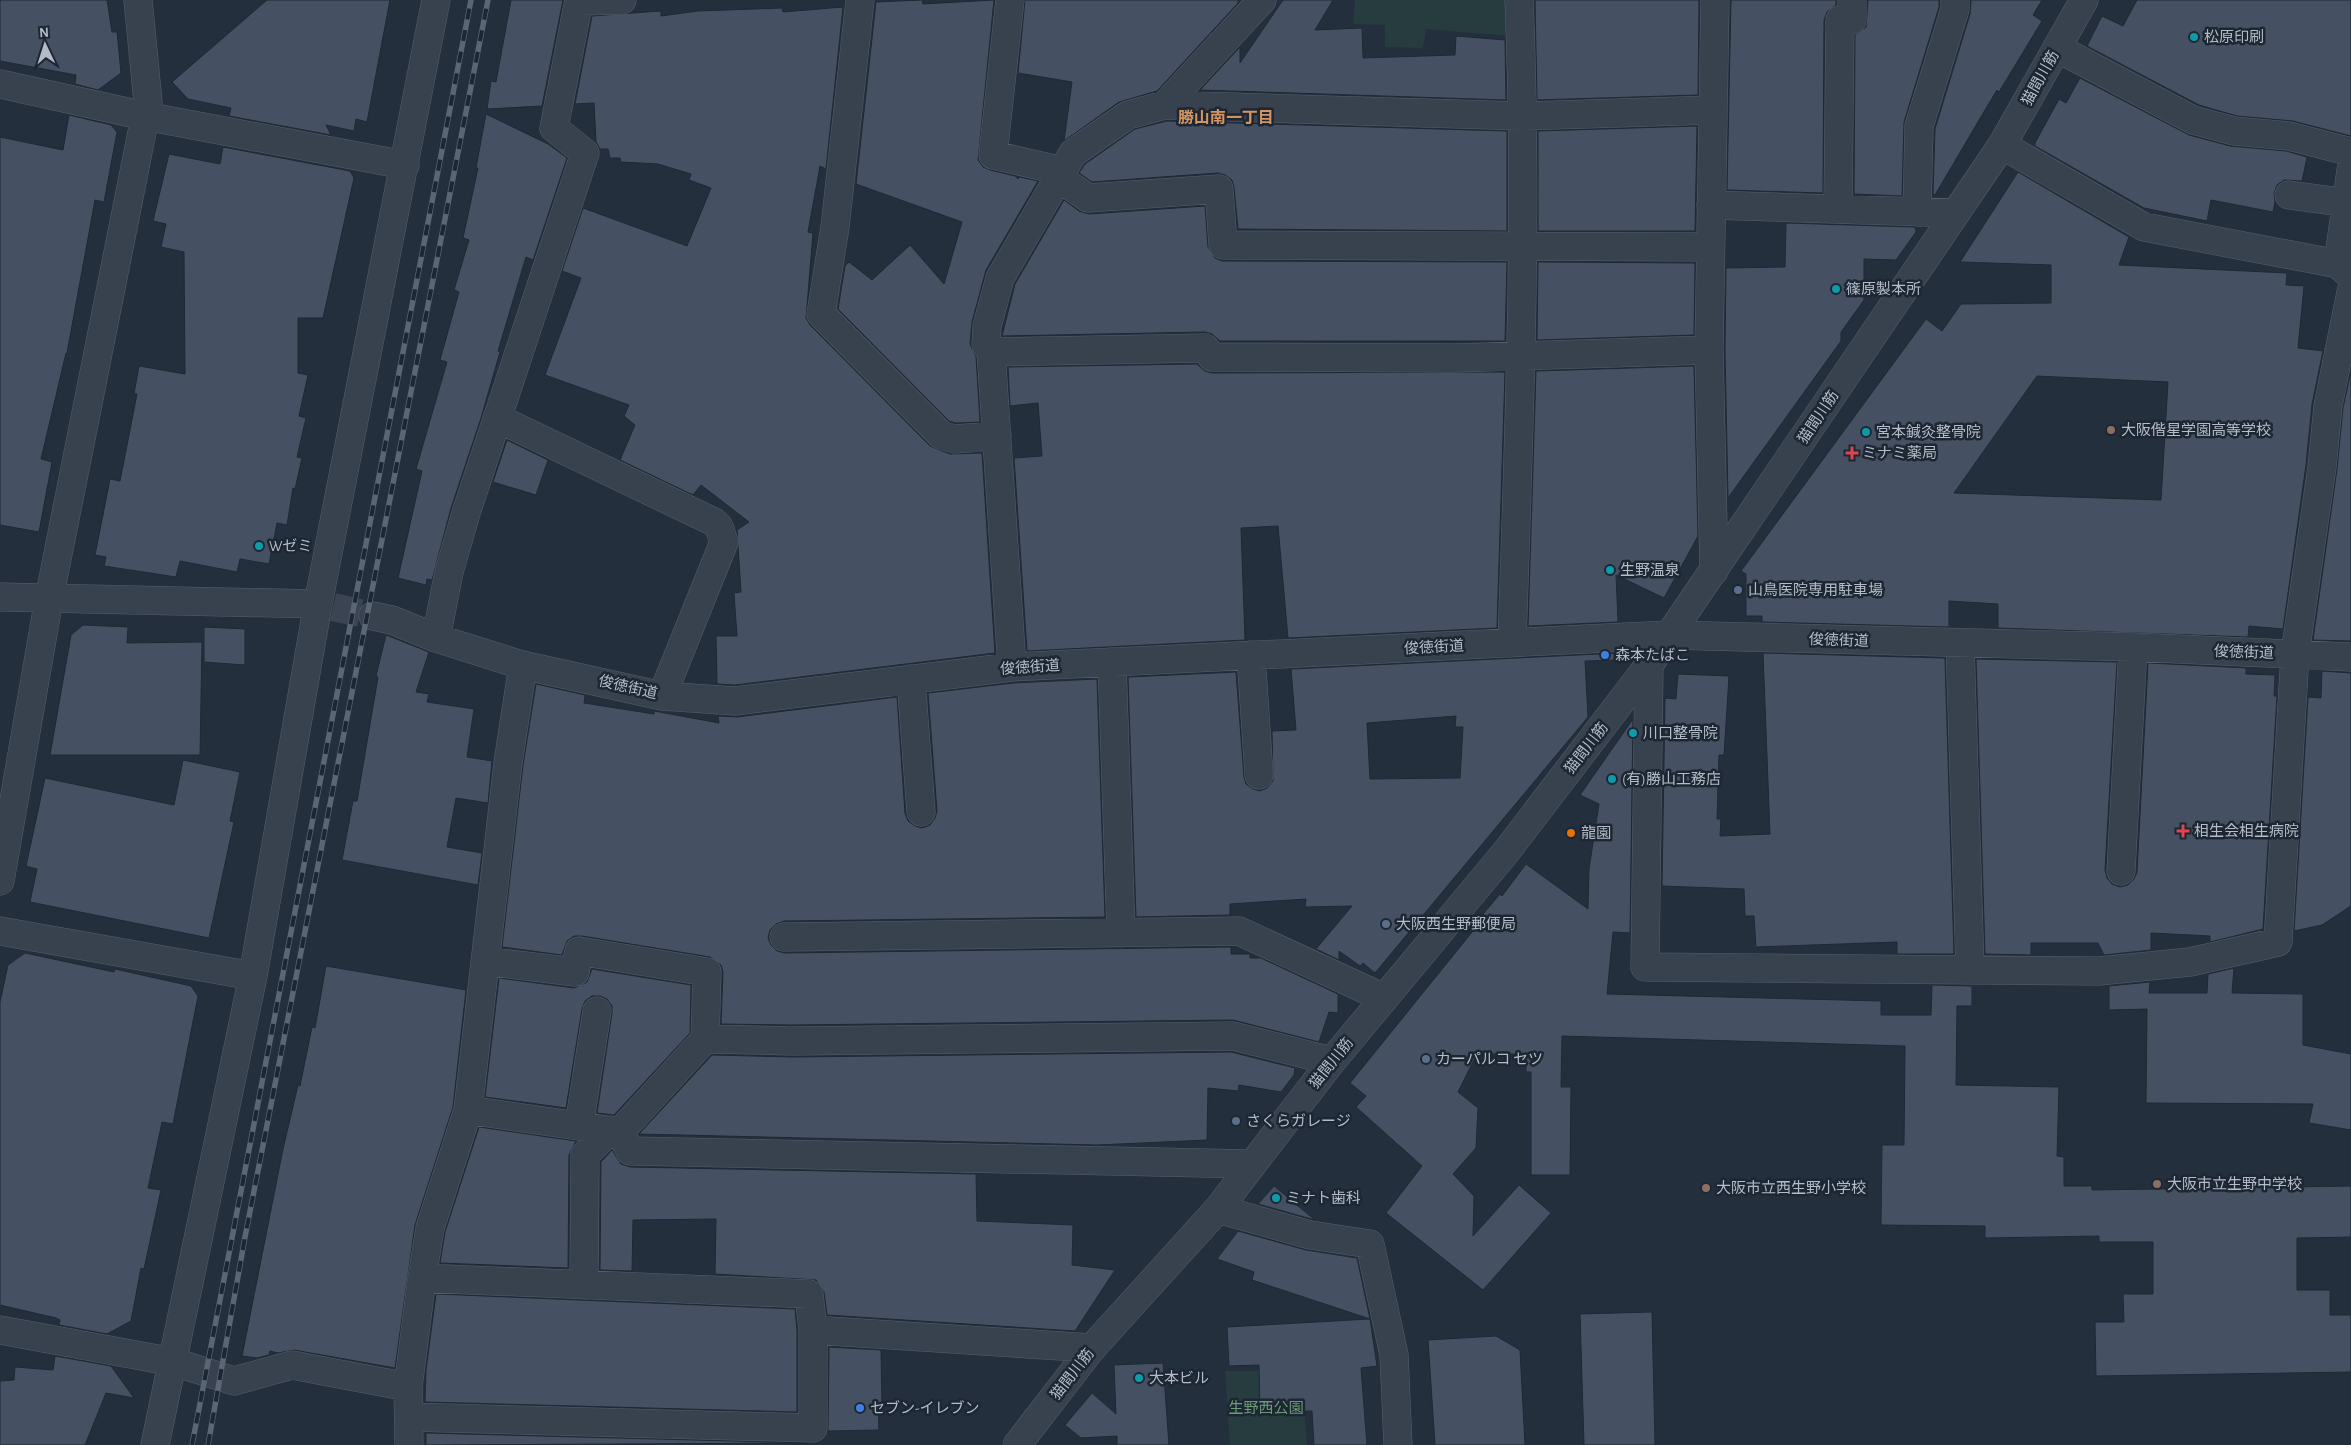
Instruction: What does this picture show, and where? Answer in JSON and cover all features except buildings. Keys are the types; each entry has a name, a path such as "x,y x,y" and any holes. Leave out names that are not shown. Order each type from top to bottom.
{"street":[{"path":"0,881 49,599 148,102 138,0"},
{"path":"155,1445 174,1362 253,976 325,606 436,0"},
{"path":"436,638 449,572 585,153 554,128 579,1 622,0"},
{"path":"860,0 835,227 821,314 941,435 954,439 997,436"},
{"path":"1010,0 993,155 1061,174 1088,198 1220,189 1223,245 1522,244 1710,246"},
{"path":"1165,105 1262,0"},
{"path":"1512,643 1521,356 1522,116 1519,0"},
{"path":"1714,0 1709,350 1714,571"},
{"path":"1838,209 1840,20 1852,20 1852,0"},
{"path":"1917,212 1919,126 1955,10 1955,0"},
{"name":"猫間川筋","path":"1017,1445 1092,1348 1218,1210 1251,1164 1332,1061 1506,852 1649,666 1668,635 1714,571 2002,145 2084,0"},
{"path":"2057,48 2193,120 2234,131 2289,136 2351,152"},
{"path":"0,84 145,116 405,165"},
{"path":"1012,667 991,352 986,345 988,326 1000,278 1073,153 1128,115 1165,105 1522,116 1713,110"},
{"path":"2002,145 2144,227 2344,270 2351,170"},
{"path":"2289,195 2348,204"},
{"path":"1711,205 1956,213"},
{"path":"1649,666 1645,967 1896,971 1970,969 2099,971 2190,962 2278,942 2295,654 2322,467 2328,406 2351,292"},
{"path":"991,352 1205,348 1212,357 1454,358 1709,350"},
{"path":"498,418 714,522 719,527 724,542 662,696"},
{"path":"0,597 325,606"},
{"name":"俊徳街道","path":"373,616 392,620 436,638 520,664 662,696 735,701 1012,667 1668,635 2133,647 2351,657"},
{"path":"1960,643 1970,969"},
{"path":"2121,871 2133,647"},
{"path":"1251,655 1259,775"},
{"path":"1112,662 1121,932"},
{"path":"409,1445 408,1387 430,1228 468,1110 520,664"},
{"path":"912,679 921,812"},
{"path":"0,931 253,976"},
{"path":"784,937 1239,931 1384,998"},
{"path":"485,961 575,972 579,951 707,972 705,1039 615,1131 585,1155 584,1285"},
{"path":"579,1126 597,1011"},
{"path":"705,1039 1233,1036 1332,1061"},
{"path":"468,1110 615,1131 630,1152 1251,1164"},
{"path":"1218,1210 1310,1235 1370,1244 1394,1356 1398,1445"},
{"path":"410,1417 813,1428 813,1330 809,1294 422,1278"},
{"path":"0,1330 174,1362 234,1382 292,1365 408,1387"},
{"path":"813,1330 1092,1348"}],"green space":[{"path":"1355,0 1509,0 1509,36 1426,29 1423,48 1385,47 1385,25 1353,24"},
{"name":"生野西公園","path":"1225,1371 1302,1371 1307,1445 1230,1445"}],"tunnel":[{"path":"333,607 373,616"}],"railway":[{"path":"192,1445 471,0"},
{"path":"208,1445 245,1237 488,0"}],"place":[{"name":"松原印刷","path":"2194,37"},
{"name":"篠原製本所","path":"1836,289"},
{"name":"大阪偕星学園高等学校","path":"2111,430"},
{"name":"宮本鍼灸整骨院","path":"1866,432"},
{"name":"ミナミ薬局","path":"1852,453"},
{"name":"Wゼミ","path":"259,546"},
{"name":"生野温泉","path":"1610,570"},
{"name":"山鳥医院専用駐車場","path":"1738,590"},
{"name":"森本たばこ","path":"1605,655"},
{"name":"川口整骨院","path":"1633,733"},
{"name":"(有)勝山工務店","path":"1612,779"},
{"name":"相生会相生病院","path":"2183,831"},
{"name":"龍園","path":"1571,833"},
{"name":"大阪西生野郵便局","path":"1386,924"},
{"name":"カーパルコ セツ","path":"1426,1059"},
{"name":"さくらガレージ","path":"1236,1121"},
{"name":"大阪市立生野中学校","path":"2157,1184"},
{"name":"大阪市立西生野小学校","path":"1706,1188"},
{"name":"ミナト歯科","path":"1276,1198"},
{"name":"大本ビル","path":"1139,1378"},
{"name":"セブン-イレブン","path":"860,1408"}],"district":[{"name":"勝山南一丁目","path":"1226,117"}]}
